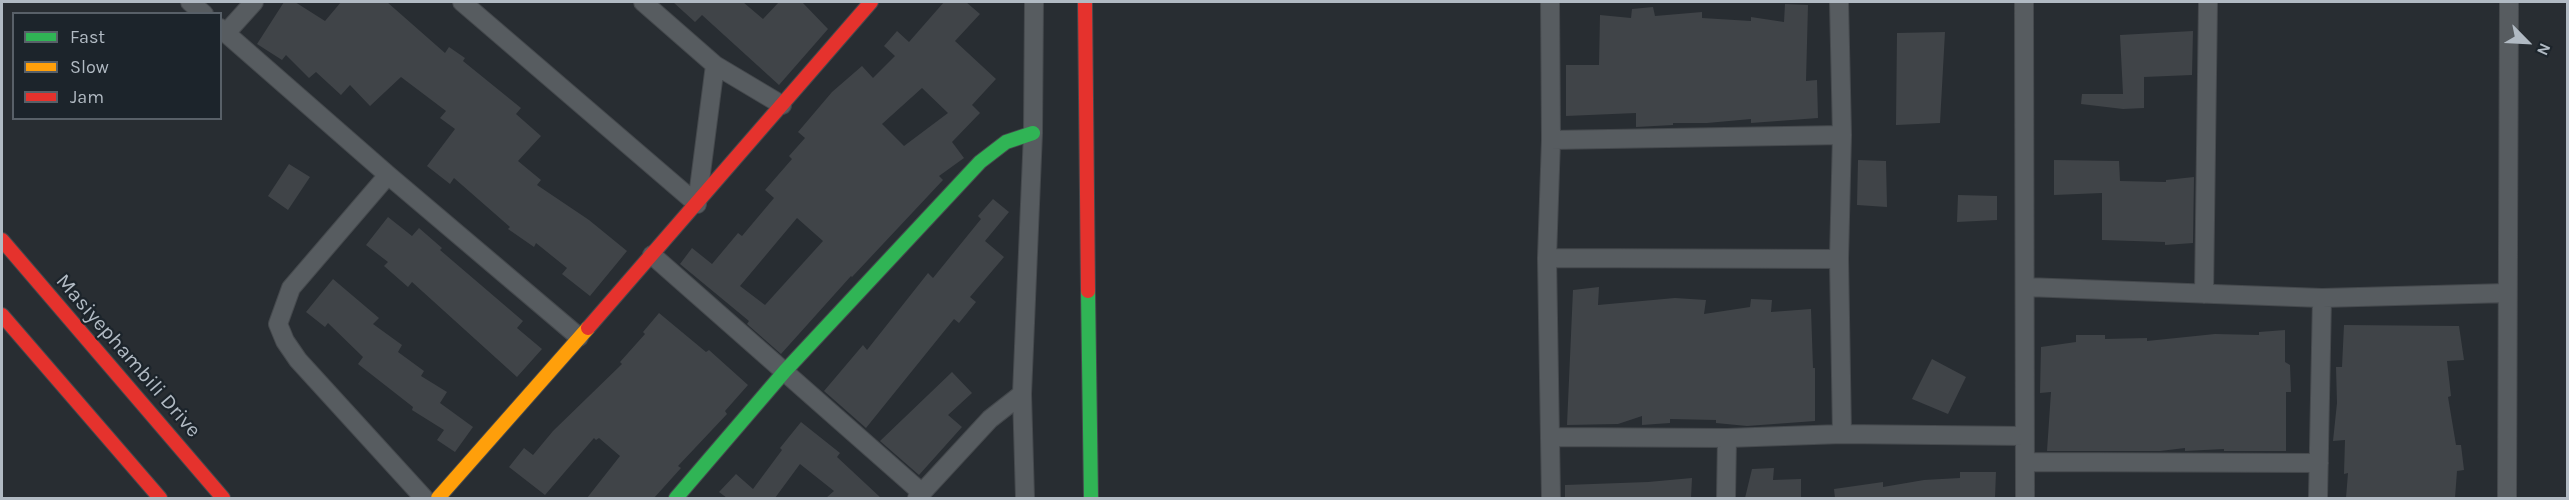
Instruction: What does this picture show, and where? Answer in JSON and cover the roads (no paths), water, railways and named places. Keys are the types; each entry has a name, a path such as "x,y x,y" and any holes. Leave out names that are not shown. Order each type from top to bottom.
{"street":[{"path":"190,2 202,12"},
{"path":"254,2 223,30 388,175 579,337"},
{"path":"462,2 697,204"},
{"path":"643,2 716,65 782,105"},
{"path":"438,498 871,2"},
{"path":"1025,498 1022,394 1033,133 1034,2"},
{"path":"1085,2 1090,498"},
{"path":"1550,2 1551,140 1547,258 1551,498"},
{"path":"1839,2 1842,135 1839,259 1842,434"},
{"path":"2024,2 2025,498"},
{"path":"2204,294 2208,2"},
{"path":"2507,498 2509,2"},
{"path":"697,204 716,65"},
{"path":"676,498 786,371 980,162 1006,142 1033,133"},
{"path":"1551,140 1842,135"},
{"path":"388,175 291,288 278,324 285,341 298,360 424,498"},
{"name":"Masiyephambili Drive","path":"2,240 223,498"},
{"path":"652,255 786,371 919,496 990,419 1022,394"},
{"path":"1547,258 1839,259"},
{"path":"2026,287 2322,298 2507,293"},
{"path":"2318,498 2322,298"},
{"path":"2,315 160,498"},
{"path":"1550,437 2025,435"},
{"path":"1726,438 1726,498"},
{"path":"2026,462 2319,463"}]}
